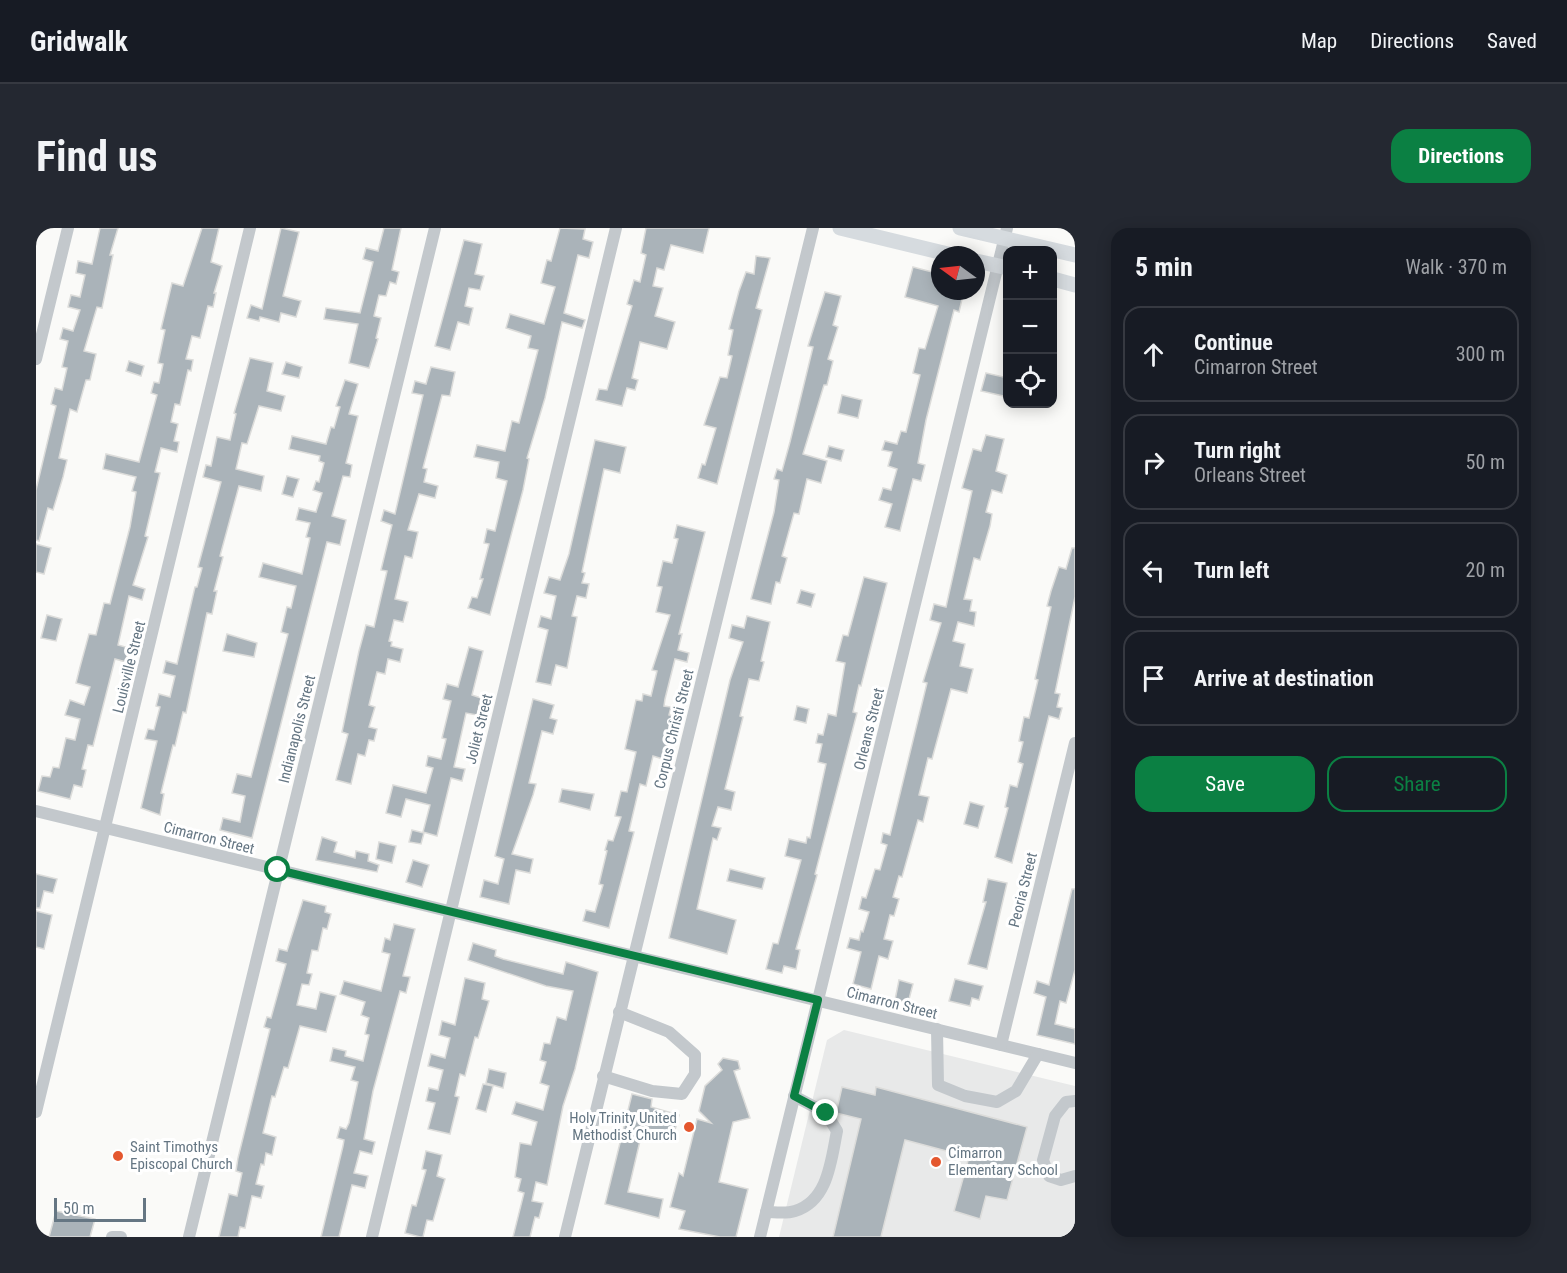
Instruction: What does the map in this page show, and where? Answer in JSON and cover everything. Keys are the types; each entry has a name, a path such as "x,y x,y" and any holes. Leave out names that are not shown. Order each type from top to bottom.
{"main road":[{"path":"840,228 931,250"},
{"path":"960,228 1006,233 1075,255"},
{"path":"985,263 1003,267"},
{"path":"1057,280 1075,285"}],"street":[{"path":"36,359 68,228"},
{"name":"Louisville Street","path":"36,1112 250,228"},
{"name":"Indianapolis Street","path":"189,1237 435,228"},
{"name":"Joliet Street","path":"372,1237 616,228"},
{"name":"Corpus Christi Street","path":"565,1237 632,956 813,228"},
{"name":"Orleans Street","path":"760,1237 1003,267"},
{"name":"Peoria Street","path":"1001,1045 1075,743"},
{"name":"Cimarron Street","path":"36,811 1075,1063"},
{"path":"603,1076 652,1091 682,1094 695,1074 695,1055 669,1032 619,1012"},
{"path":"937,1029 938,1085 965,1096 997,1102 1016,1091 1038,1054"},
{"path":"766,1212 794,1212 817,1198 829,1166 837,1131 826,1113 794,1096"},
{"path":"1075,1101 1066,1102 1055,1116 1043,1160 1049,1176 1061,1180 1075,1176"},
{"path":"112,1237 121,1237"}],"shaded area":[{"name":"Cimarron Elementary School","path":"844,1030 1075,1086 1075,1237 779,1237 827,1040"}],"building":[{"path":"100,228 118,228 110,255 113,255 102,308 97,307 84,351 96,354 90,380 86,380 77,412 70,409 59,458 67,460 53,510 48,508 39,541 36,540 36,490 56,406 51,404 55,388 62,390 67,368 62,367 68,341 60,339 63,328 73,331 80,310 68,307 71,295 80,297 85,275 76,273 78,261 92,264"},
{"path":"202,228 219,228 211,262 222,266 214,293 216,293 213,307 208,306 200,338 192,336 186,359 193,360 191,371 188,370 180,405 175,404 171,422 178,424 174,441 179,442 177,452 161,448 155,472 160,473 145,536 148,537 133,585 145,589 142,600 129,596 118,645 129,648 126,662 115,659 93,746 88,745 82,769 86,770 82,787 74,785 70,799 38,791 42,776 50,777 53,767 59,768 66,738 75,740 80,719 65,715 70,700 84,705 90,687 76,683 80,667 89,634 96,635 104,603 110,604 130,527 136,492 132,491 136,477 103,469 106,454 139,462 157,395 151,393 154,382 159,383 163,364 158,363 165,330 161,329 172,283 183,286"},
{"path":"281,228 299,232 283,296 301,301 296,317 281,313 279,322 260,317 259,321 247,318 251,305 262,309"},
{"path":"384,228 401,228 392,270 399,272 396,284 390,282 386,296 379,295 374,316 381,318 376,338 378,339 369,368 349,363 358,324 324,319 326,308 360,313 373,262 363,259 366,248 378,251"},
{"path":"560,228 585,229 583,239 593,242 589,258 578,255 564,313 585,320 582,328 562,322 545,398 527,458 529,459 523,490 490,615 468,608 472,597 477,598 483,579 480,579 489,544 484,543 487,529 495,531 507,481 496,478 499,462 474,457 477,445 505,451 512,421 519,423 538,350 528,348 531,336 506,328 510,314 544,324 555,287 541,283 547,260 551,261"},
{"path":"646,228 709,228 703,253 671,245 664,270 657,268 653,286 663,288 655,316 675,322 667,349 640,342 632,378 638,380 635,390 627,388 622,406 596,400 599,389 607,390 632,306 627,304 634,280 640,282 646,255 641,253"},
{"path":"464,240 482,244 475,274 484,276 480,290 469,288 465,306 473,308 469,325 458,322 450,350 435,346"},
{"path":"756,256 770,258 756,308 762,310 717,484 698,478 702,464 705,465 716,428 704,425 720,377 727,378 732,356 728,355 733,330 729,329 746,272 754,274"},
{"path":"913,267 931,272 931,300 962,300 959,312 954,310 926,420 918,463 925,465 921,481 913,479 900,531 885,527 892,504 879,500 883,488 891,490 897,469 888,466 892,452 882,450 885,441 897,444 901,431 906,432 920,375 913,373 919,348 925,349 938,306 905,297"},
{"path":"825,292 841,296 833,325 838,327 828,359 833,361 827,385 824,385 803,454 827,461 821,483 807,479 799,514 794,513 782,556 787,558 780,583 776,582 771,604 751,599 774,512 779,480 774,479 777,469 782,471 790,442 813,347 808,346"},
{"path":"250,358 273,363 267,391 285,396 281,411 259,406 247,444 242,443 236,469 264,476 261,491 239,486 220,556 223,557 214,591 217,591 212,614 207,613 186,713 183,712 161,793 164,794 160,815 141,808 157,741 145,739 148,729 154,730 160,707 156,706 159,694 170,697 175,676 163,673 166,661 177,664 195,587 197,587 202,568 198,567 221,482 203,477 206,465 211,466 217,437 230,440 236,414 234,413"},
{"path":"129,361 144,366 141,376 126,371"},
{"path":"286,362 302,367 299,378 282,374"},
{"path":"431,367 455,372 450,396 442,395 423,468 427,469 424,482 438,486 435,498 419,494 408,530 418,532 412,558 405,556 395,599 408,602 403,622 394,620 389,641 392,642 391,646 403,649 400,662 388,659 385,674 377,672 369,705 375,707 369,727 377,729 374,741 369,740 365,756 358,754 351,784 336,780 348,734 342,732 359,651 366,625 374,627 387,571 381,570 392,525 381,521 384,510 395,514 423,395 412,393 415,381 426,384"},
{"path":"986,373 1003,377 1003,396 981,391"},
{"path":"345,380 358,384 349,414 358,416 346,463 352,465 350,477 343,476 332,516 346,520 340,545 327,542 252,838 220,830 223,818 240,822 245,796 232,793 237,774 251,777 288,634 281,632 287,607 291,608 296,586 259,577 263,563 302,574 310,538 306,537 310,523 296,520 299,508 316,512 322,493 313,490 316,481 319,482 324,463 319,461 320,456 289,449 292,436 326,444 331,427 334,428 340,407 336,406"},
{"path":"842,395 862,400 858,418 838,413"},
{"path":"986,435 1004,439 996,471 1007,475 1002,493 992,490 986,512 992,514 990,526 980,560 974,558 964,599 972,600 970,611 976,612 974,626 958,622 953,641 965,644 960,666 973,669 967,693 951,689 932,759 928,758 919,795 929,797 923,822 918,820 902,877 899,876 893,897 899,899 894,916 890,915 884,939 893,941 888,959 879,956 871,989 853,984 861,952 847,948 850,938 859,940 861,931 863,932 869,912 859,909 862,897 866,898 875,869 880,870 887,845 881,843 883,833 890,835 927,683 923,682 941,623 930,620 934,604 946,607 972,491 962,488 973,449 981,451"},
{"path":"595,440 626,447 620,473 604,469 582,572 585,573 582,583 589,584 586,598 577,596 572,616 577,617 567,668 556,665 551,685 536,682 548,630 538,627 541,616 551,619 556,596 544,593 549,577 560,580 569,554"},
{"path":"829,446 844,450 841,461 826,457"},
{"path":"287,476 299,479 293,497 282,494"},
{"path":"677,525 705,532 679,634 682,634 678,650 689,653 687,662 675,659 664,706 671,707 669,715 680,717 666,760 653,756 646,786 640,784 629,831 634,832 609,928 583,921 586,910 595,912 603,885 599,884 607,851 605,850 608,840 613,841 621,817 615,816 621,791 627,792 636,752 625,749 636,700 642,701 643,694 651,696 657,671 652,670 670,615 656,612 662,587 657,586 663,561 672,563 678,539 674,538"},
{"path":"36,544 51,548 44,574 36,572"},
{"path":"1072,548 1075,548 1075,597 1055,693 1060,694 1057,707 1062,708 1059,719 1049,716 1012,863 995,857 1008,808 1005,807 1010,785 1017,787 1023,764 1018,762 1023,742 1019,741 1024,717 1029,718 1038,680 1035,679 1051,607 1047,606 1059,567 1066,569"},
{"path":"864,577 887,583 861,686 859,685 853,712 857,713 815,874 817,875 796,949 800,950 796,969 784,966 782,973 766,969 773,943 778,944 801,860 785,856 789,839 806,843 807,837 810,838 826,764 818,762 822,744 816,743 818,734 823,735 828,714 836,716 845,663 836,661 843,635 848,636"},
{"path":"801,590 815,594 811,607 797,603"},
{"path":"47,615 62,619 56,641 41,638"},
{"path":"747,616 770,622 761,661 764,662 759,681 749,679 740,716 743,717 725,789 735,792 731,810 718,807 712,826 721,828 717,840 713,838 697,909 736,920 727,954 669,938 730,680 743,642 729,638 732,625 744,628"},
{"path":"227,634 257,643 254,657 223,651"},
{"path":"469,647 483,651 472,695 481,698 477,715 466,713 454,767 465,769 462,781 451,778 437,836 423,832 430,805 406,799 401,817 386,813 393,785 426,793 433,768 426,766 428,756 441,759 446,739 442,738 451,701 443,699 447,684 458,687"},
{"path":"533,699 554,705 550,718 557,720 553,734 542,731 529,783 536,784 512,854 533,859 530,873 516,870 509,904 480,897 484,880 498,884 504,859 495,856"},
{"path":"797,706 809,709 806,723 794,720"},
{"path":"562,789 594,794 590,810 559,802"},
{"path":"970,802 984,806 978,828 964,824"},
{"path":"412,830 424,833 421,844 409,842"},
{"path":"322,837 337,842 334,852 355,858 356,851 369,854 368,861 379,865 377,872 316,860"},
{"path":"379,842 396,846 392,863 376,859"},
{"path":"413,860 429,865 422,887 406,882"},
{"path":"730,869 765,878 762,889 727,881"},
{"path":"36,874 57,879 53,893 44,891 40,908 36,908"},
{"path":"988,879 1007,883 987,969 968,964 986,902 983,902"},
{"path":"1072,889 1075,889 1075,970 1066,1003 1060,1001 1055,1024 1075,1029 1075,1044 1037,1035 1046,997 1034,993 1037,981 1049,985"},
{"path":"303,900 326,906 325,912 331,914 327,929 323,928 318,951 312,950 307,973 312,974 309,985 302,984 297,1005 316,1009 320,992 336,996 326,1032 300,1026 288,1068 284,1067 275,1097 272,1096 263,1133 276,1137 272,1155 266,1153 256,1184 264,1186 261,1198 252,1196 245,1228 240,1227 238,1237 219,1237 229,1194 237,1196 242,1173 236,1171 238,1158 270,1029 264,1027 267,1017 271,1018 286,964 276,961 279,949 287,951"},
{"path":"36,911 52,915 44,949 36,947"},
{"path":"394,924 415,929 403,976 410,977 406,993 400,991 373,1091 364,1139 375,1142 372,1154 360,1151 354,1173 368,1176 365,1188 352,1185 339,1237 321,1237 344,1140 337,1138 340,1127 346,1129 349,1123 358,1082 351,1080 355,1067 330,1061 333,1048 346,1051 345,1056 363,1061 369,1035 365,1034 369,1018 361,1015 365,1002 340,994 344,981 381,991 390,954 382,952 385,938 390,940"},
{"path":"473,943 496,950 495,956 503,959 563,974 566,962 598,972 575,1069 563,1106 547,1185 536,1182 532,1201 543,1203 539,1218 535,1217 530,1237 513,1237 524,1193 518,1191 521,1179 515,1177 520,1143 531,1145 537,1122 512,1114 516,1102 543,1110 549,1086 540,1083 546,1062 540,1060 544,1043 550,1044 557,1017 566,1020 573,991 546,986 468,960"},
{"path":"465,978 485,983 482,999 489,1001 478,1038 475,1037 465,1076 460,1074 455,1096 459,1097 450,1134 428,1129 435,1103 426,1101 429,1088 438,1090 443,1070 428,1066 431,1054 445,1058 450,1038 439,1035 442,1021 455,1025"},
{"path":"955,979 983,986 979,1000 972,998 970,1006 949,1001"},
{"path":"899,980 913,984 908,1003 895,1000"},
{"path":"723,1058 738,1061 740,1069 734,1071 750,1118 733,1122 719,1182 748,1189 736,1237 720,1237 679,1229 685,1211 670,1207 679,1173 683,1176 697,1119 711,1123 699,1111 705,1086 722,1070 718,1064"},
{"path":"489,1069 506,1073 503,1088 486,1083"},
{"path":"483,1084 493,1086 486,1112 476,1109"},
{"path":"842,1087 875,1095 876,1087 1027,1127 1007,1200 986,1196 980,1219 954,1211 969,1157 905,1140 881,1237 833,1237 861,1119 836,1113"},
{"path":"632,1094 652,1099 651,1107 679,1115 674,1134 643,1128 628,1192 663,1199 659,1218 605,1204"},
{"path":"426,1151 442,1155 437,1176 445,1179 433,1221 427,1220 423,1237 420,1237 405,1233 412,1205 416,1206 426,1170 422,1169"},
{"path":"56,1211 95,1219 90,1237 49,1237"}],"place":[{"name":"Holy Trinity United Methodist Church","path":"689,1127"},
{"name":"Saint Timothys Episcopal Church","path":"118,1156"},
{"name":"Cimarron Elementary School","path":"936,1162"}],"route":[{"path":"278,870 818,1000 794,1096 826,1113"}]}
